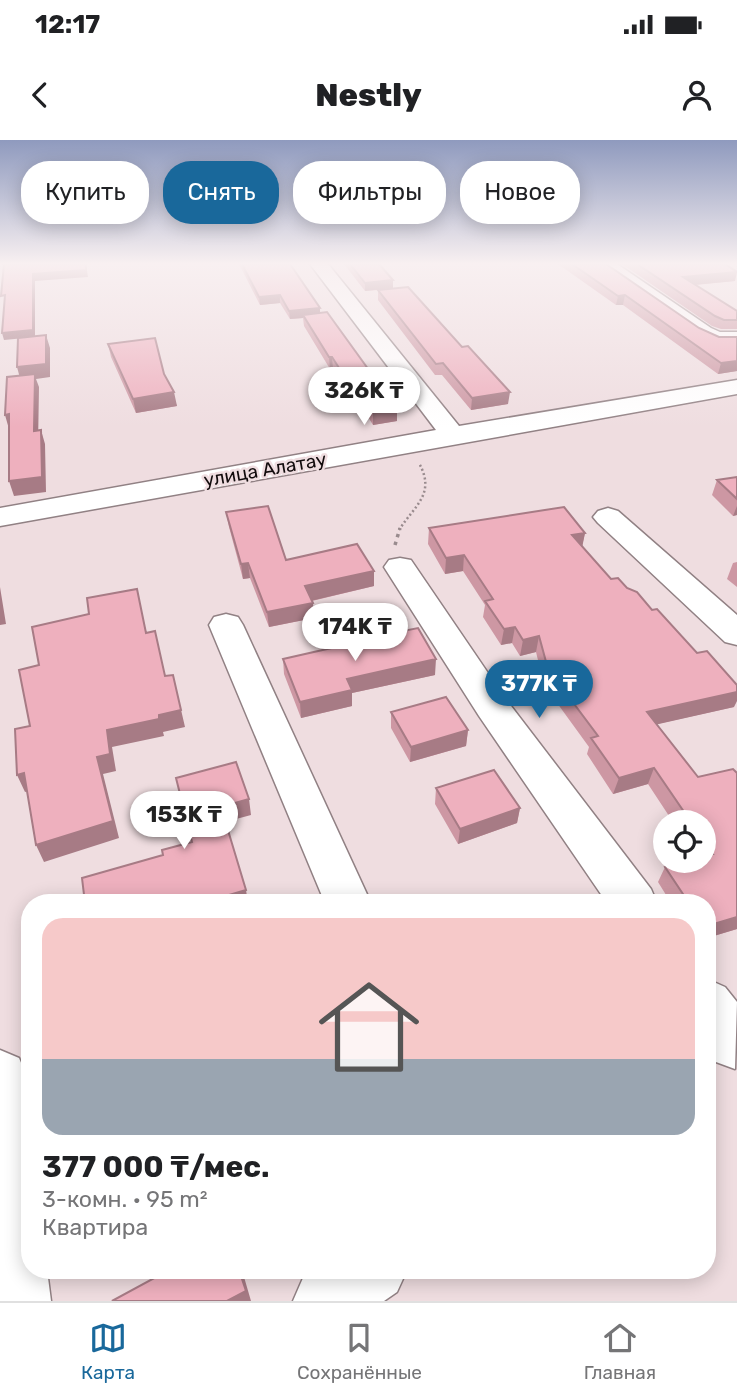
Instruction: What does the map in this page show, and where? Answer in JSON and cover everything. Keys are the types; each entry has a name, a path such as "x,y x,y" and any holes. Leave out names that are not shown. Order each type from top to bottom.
{"street":[{"path":"361,318 453,435"},
{"path":"684,318 716,338 737,338"},
{"name":"улица Алатау","path":"0,517 413,442 737,387"},
{"path":"608,517 737,634"},
{"path":"400,567 492,707 627,894"},
{"path":"226,625 344,894"},
{"path":"0,1077 18,1301"},
{"path":"326,1301 361,1279"}],"path":[{"path":"400,567 394,541 426,486 413,442"}],"building":[{"path":"3,318 33,318 33,330 2,333"},
{"path":"305,318 331,318 397,409 373,412 347,370 341,371 332,357 329,357"},
{"path":"400,318 436,318 462,347 468,346 510,392 472,398 443,363 436,364"},
{"path":"658,318 685,318 719,337 737,337 737,361 721,363"},
{"path":"46,335 46,364 17,367 18,338"},
{"path":"155,338 164,374 174,392 133,399 108,344"},
{"path":"35,374 34,431 41,430 42,477 9,481 9,414 5,415 7,377"},
{"path":"737,477 737,499 717,480"},
{"path":"268,506 286,560 357,544 374,571 305,586 313,603 267,612 248,563 241,564 226,512"},
{"path":"564,507 585,533 572,535 611,579 618,578 627,588 637,592 652,610 657,609 697,653 707,651 737,685 737,692 647,712 698,777 733,769 737,773 737,917 716,923 716,894 683,894 669,873 716,873 716,810 683,810 654,768 619,778 591,738 598,736 548,669 539,636 523,640 515,627 504,629 485,601 493,599 464,555 446,558 429,528"},
{"path":"137,589 146,633 155,631 165,676 173,675 181,710 159,715 159,719 107,730 110,754 97,757 113,821 36,845 24,773 17,775 15,729 30,726 19,670 39,665 32,627 89,614 87,598"},
{"path":"418,628 436,659 347,679 352,690 300,702 283,659"},
{"path":"446,697 468,730 411,747 391,712"},
{"path":"236,762 249,799 221,807 246,890 232,894 84,894 82,878 163,855 162,850 192,842 176,778"},
{"path":"494,770 520,808 460,829 436,788"},
{"path":"152,1279 242,1279 246,1291 227,1301 112,1301"}]}
